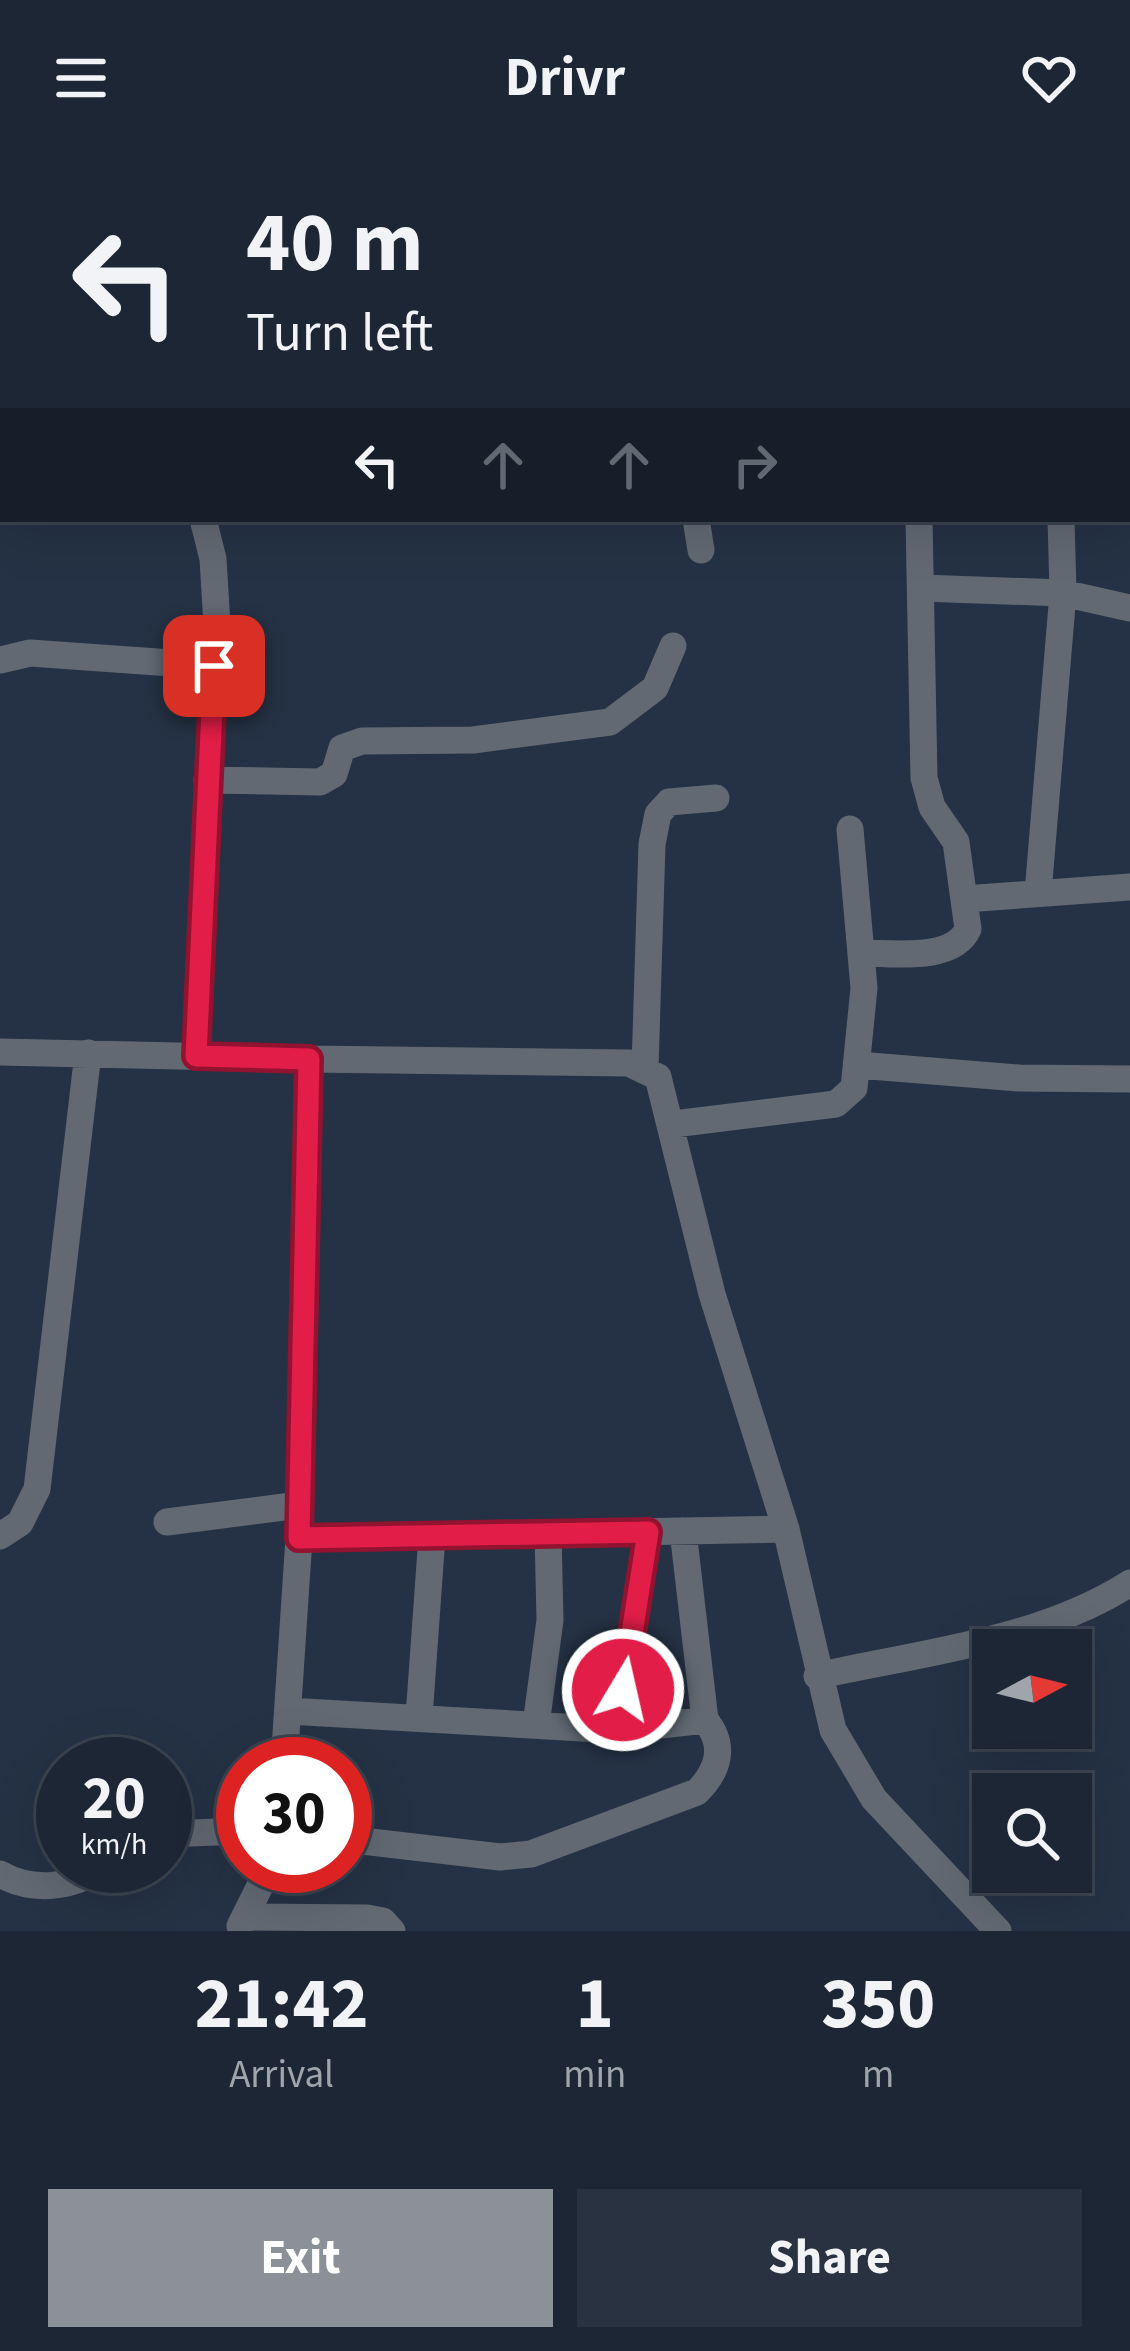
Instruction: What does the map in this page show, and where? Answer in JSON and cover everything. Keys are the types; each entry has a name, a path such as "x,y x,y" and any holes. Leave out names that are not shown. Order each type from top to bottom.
{"street":[{"path":"196,1056 214,666 213,559 204,522"},
{"path":"696,522 701,550"},
{"path":"863,953 952,947 968,929 956,842 932,807 924,778 920,522"},
{"path":"1038,893 1063,593 1061,522"},
{"path":"921,588 1063,593 1130,608"},
{"path":"207,780 320,782 334,775 342,748 362,741 473,740 610,722 655,688 674,646"},
{"path":"0,660 30,653 214,666"},
{"path":"645,1068 652,844 658,814 669,802 716,798"},
{"path":"674,1124 836,1104 854,1088 863,953 850,829"},
{"path":"965,899 1130,887"},
{"path":"0,1052 606,1063 645,1068 658,1077 674,1124 712,1294 786,1529 833,1730 874,1799 998,1931"},
{"path":"0,1536 20,1523 37,1489 88,1053"},
{"path":"286,1737 299,1538 309,1059"},
{"path":"858,1065 1019,1078 1130,1079"},
{"path":"167,1522 299,1505"},
{"path":"299,1538 786,1529"},
{"path":"372,1842 500,1856 578,1840 697,1792 711,1778 719,1753 716,1733 705,1720 683,1531"},
{"path":"616,1730 648,1532"},
{"path":"536,1725 550,1620 548,1533"},
{"path":"419,1717 432,1536"},
{"path":"817,1676 1003,1634 1062,1616 1130,1582"},
{"path":"288,1711 616,1730 705,1720"},
{"path":"0,1874 36,1884"},
{"path":"257,1893 242,1924 367,1918 382,1921 392,1931"}],"route":[{"path":"214,666 196,1056 309,1059 299,1538 648,1532 623,1690"}]}
